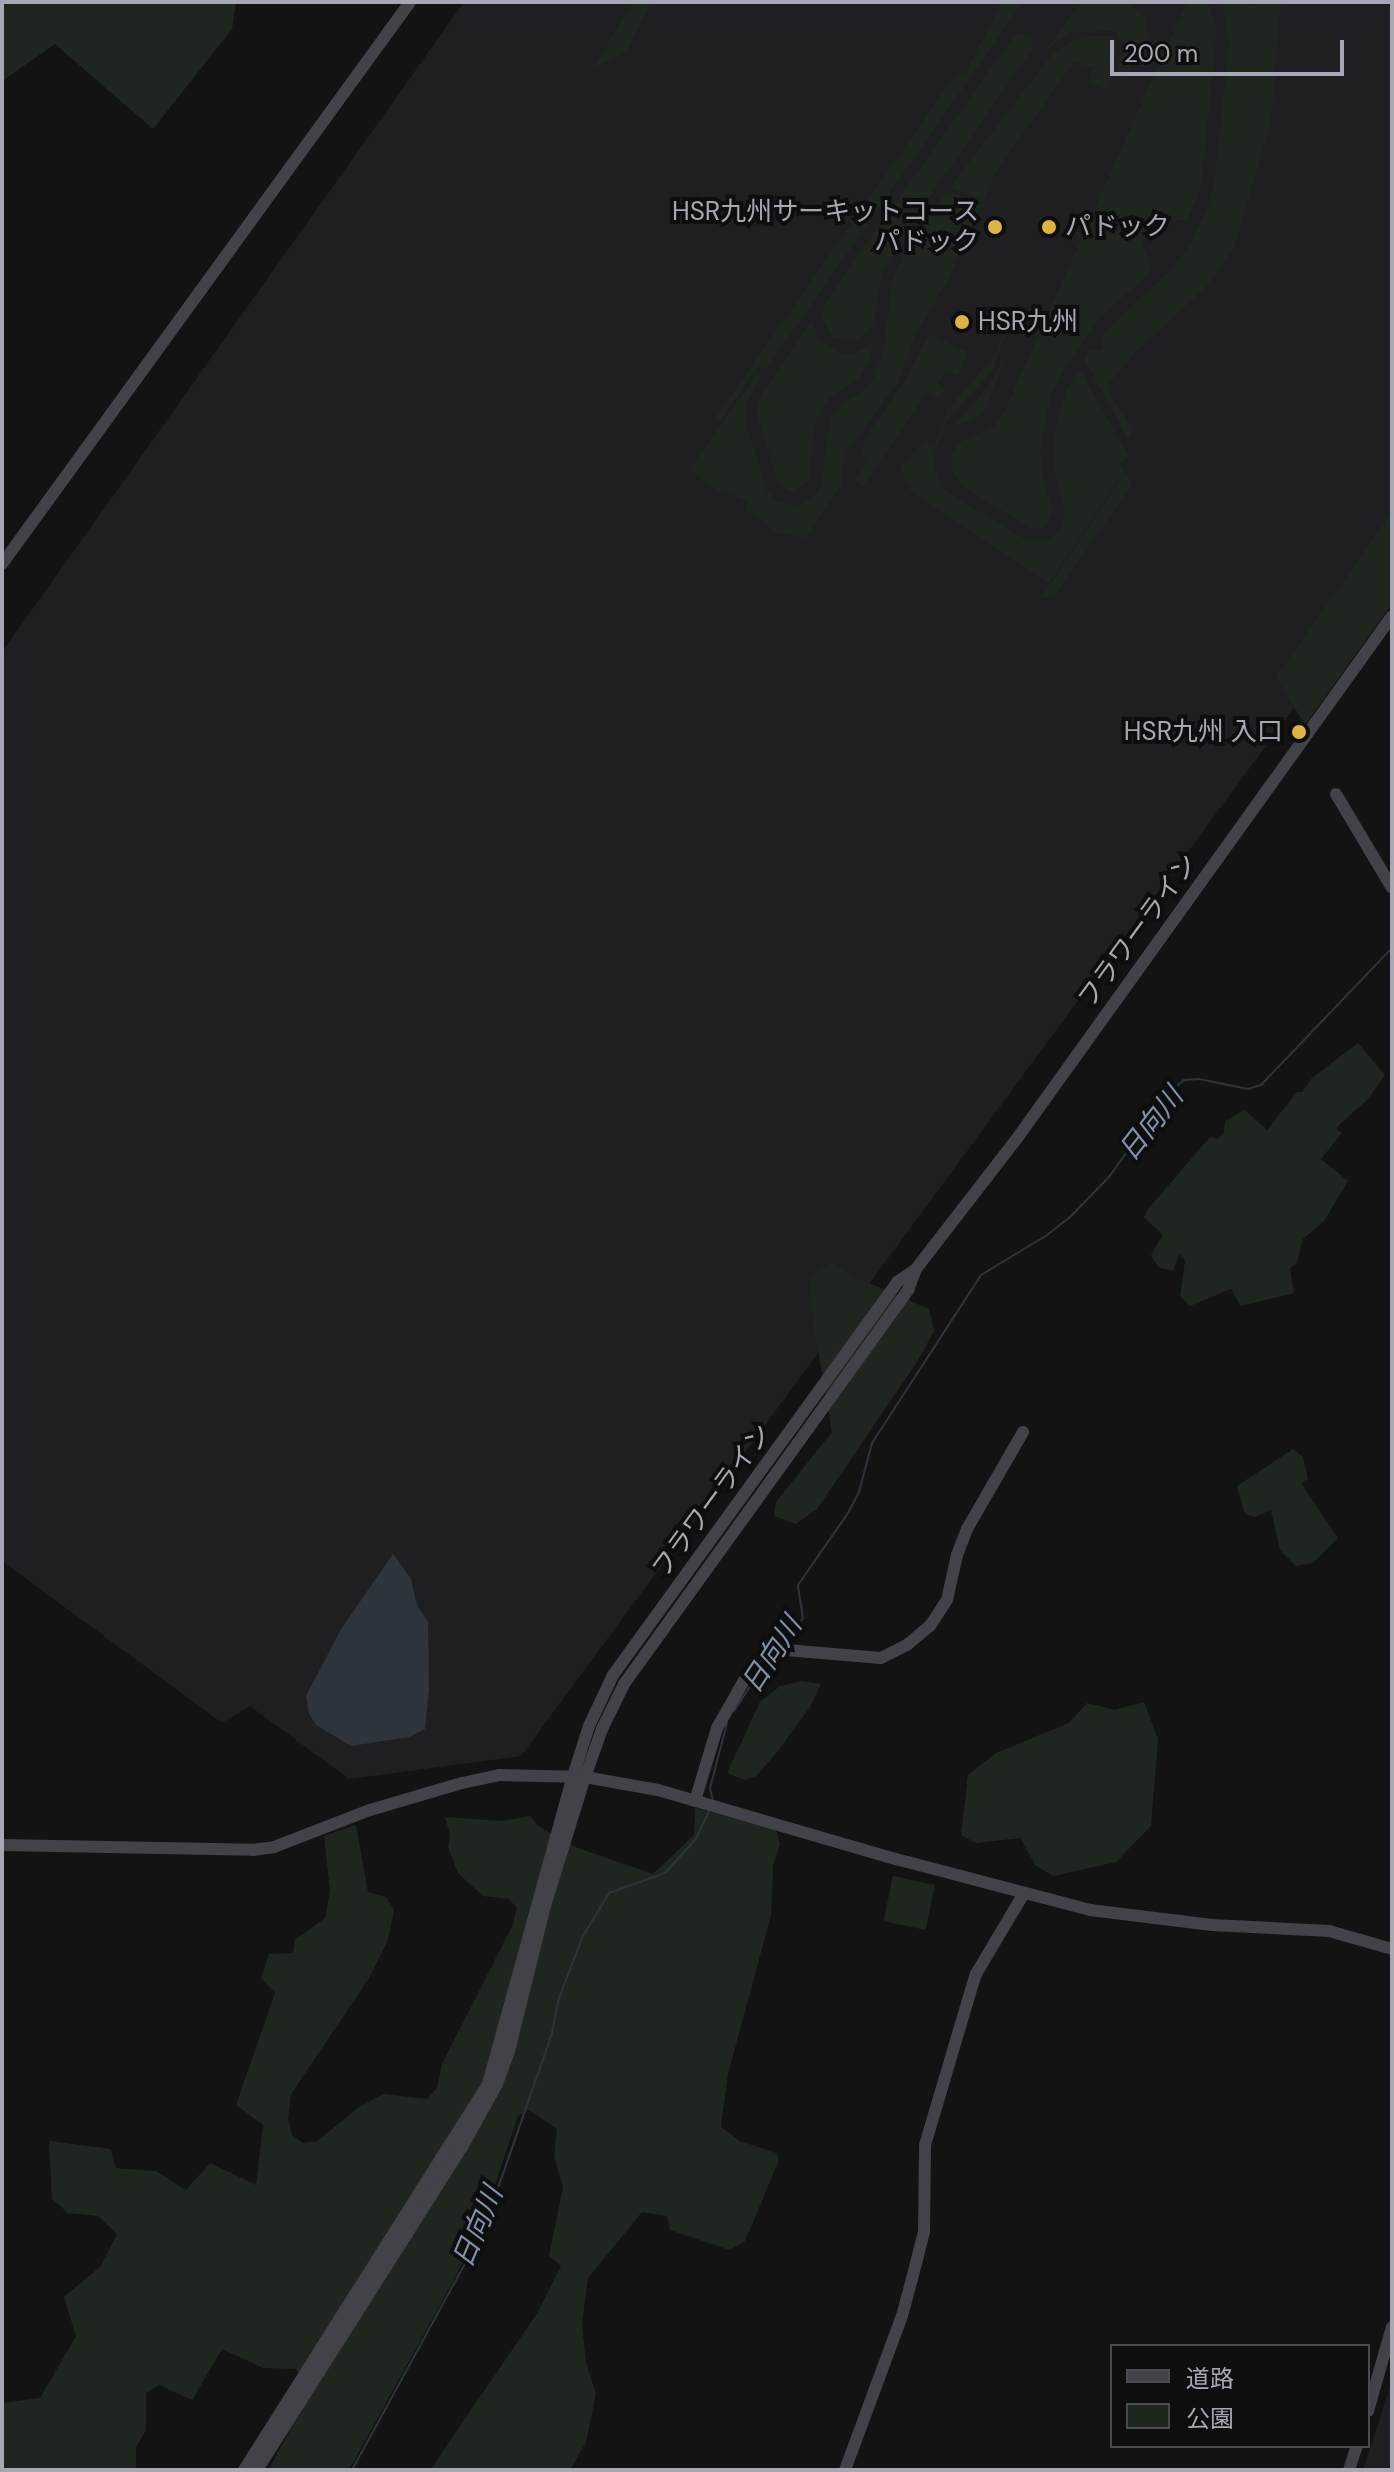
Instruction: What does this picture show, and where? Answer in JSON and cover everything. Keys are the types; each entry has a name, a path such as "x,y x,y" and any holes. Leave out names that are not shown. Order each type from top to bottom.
{"street":[{"path":"2,564 410,2"},
{"name":"フラワーライン","path":"579,1777 624,1684 908,1290 916,1269 1018,1137 1392,616"},
{"path":"1336,794 1392,888"},
{"path":"700,1803 722,1717 746,1677 769,1655 786,1650 881,1658 907,1645 930,1626 947,1600 957,1555 967,1529 1023,1432"},
{"path":"2,1845 253,1850 274,1847 370,1810 462,1783 499,1775 579,1777 658,1790 1024,1893 1130,1917 1329,1931 1392,1949"},
{"path":"244,2470 462,2130 488,2084 579,1777"},
{"path":"257,2470 474,2128 497,2084 509,2051 579,1777"},
{"path":"845,2470 912,2279 924,2232 925,2145 967,2003 976,1974 1024,1893"},
{"path":"1370,2404 1392,2327"},
{"path":"1349,2470 1356,2448"}],"shaded area":[{"path":"464,2 1392,2 1392,575 521,1756 349,1779 250,1706 222,1723 2,1561 2,652"},
{"path":"393,1554 411,1579 417,1605 428,1622 429,1689 425,1729 409,1737 351,1746 316,1725 309,1714 306,1696 341,1629"},
{"path":"1392,2381 1392,2470 1363,2470"}],"green space":[{"path":"2,2 236,2 232,29 153,129 55,44 2,81"},
{"path":"633,2 651,2 628,49 594,67"},
{"path":"1002,2 1023,2 767,368 758,367 721,420 716,417 958,71 965,74"},
{"path":"1082,2 1124,2 1132,5 1146,19 1149,38 1123,80 1117,68 1125,44 1114,31 1070,32 1039,59"},
{"path":"1187,2 1207,2 1217,29 1201,187 1187,220 1160,220 1148,226 1142,244 1152,271 1100,317 1065,367 1050,398 1040,452 1043,480 1053,512 1047,524 1041,528 1030,528 962,486 952,471 952,452 963,440 995,426 1003,415"},
{"path":"1222,2 1257,6 1256,2 1281,2 1271,121 1234,247 1207,286 1133,355 1106,387 1133,430 1128,439 1084,359 1090,350 1101,350 1103,334 1175,265 1191,243 1207,209 1214,186 1229,45"},
{"path":"1016,33 1032,37 1033,48 894,248 881,277 873,324 859,339 847,342 833,338 821,317 826,301"},
{"path":"1083,36 1111,36 1117,42 1108,65 1112,76 1106,90 1088,82 1094,68 1074,62 996,171 983,201 950,187 1054,52"},
{"path":"947,191 981,206 950,276 914,338 898,382 851,447 845,449 841,486 805,538 778,533 745,509 749,502 718,490 689,470 756,375 762,375 747,402 745,422 767,491 777,501 794,505 802,504 817,493 821,485 830,418 842,403 862,393 875,376 883,354 892,281 903,255"},
{"path":"1013,313 992,371 947,421 936,447 934,465 941,487 952,495 1028,541 1051,539 1062,527 1065,512 1054,466 1055,432 1066,392 1077,371 1081,372 1129,457 1119,463 1124,471 1049,583 910,490 900,468 925,440 931,444 938,438 948,409 994,356"},
{"path":"811,322 821,341 839,352 852,354 872,345 870,359 858,379 833,395 822,407 814,426 809,480 793,492 778,485 757,413 761,395"},
{"path":"929,334 968,352 958,376 947,370 937,383 945,390 938,398 926,393 863,486 855,480 869,460 862,453 865,438 905,381"},
{"path":"1008,351 986,408 977,417 954,426 994,379"},
{"path":"1125,472 1132,484 1055,596 1041,598"},
{"path":"1392,512 1392,604 1305,725 1276,677"},
{"path":"1358,1043 1385,1075 1367,1100 1339,1125 1337,1129 1342,1133 1321,1159 1348,1181 1324,1221 1303,1239 1297,1262 1290,1269 1294,1293 1241,1306 1231,1289 1190,1306 1180,1296 1185,1261 1179,1254 1173,1271 1158,1267 1151,1255 1163,1235 1144,1217 1148,1209 1210,1137 1218,1139 1224,1132 1225,1121 1245,1110 1267,1130 1297,1092 1302,1092 1312,1078"},
{"path":"832,1262 857,1278 929,1309 934,1331 917,1362 817,1509 796,1524 774,1516 776,1502 832,1432 813,1321 810,1275"},
{"path":"1293,1449 1303,1457 1308,1479 1301,1483 1338,1538 1313,1563 1296,1566 1280,1550 1271,1510 1255,1517 1245,1514 1237,1486"},
{"path":"802,1681 821,1684 810,1707 775,1755 756,1776 745,1780 727,1773 760,1702 780,1686"},
{"path":"1144,1702 1158,1739 1151,1826 1116,1862 1054,1876 1036,1866 1020,1838 976,1843 961,1835 968,1775 996,1753 1069,1723 1087,1703 1115,1710"},
{"path":"695,1808 776,1830 780,1845 773,1865 771,1915 728,2074 721,2127 740,2141 776,2153 779,2160 745,2241 730,2250 670,2230 667,2216 642,2212 588,2278 582,2324 586,2363 596,2394 586,2442 570,2470 430,2470 538,2312 561,2266 549,2256 563,2187 554,2156 557,2129 529,2110 518,2116 486,2211 479,2218 480,2224 456,2276 349,2470 268,2470 311,2393 296,2369 263,2368 222,2349 192,2400 159,2385 146,2393 146,2430 136,2447 136,2470 2,2470 2,2403 40,2398 76,2336 64,2297 100,2267 117,2234 98,2216 68,2213 52,2199 49,2141 111,2149 116,2168 156,2171 186,2190 210,2163 256,2185 263,2125 236,2105 275,1993 261,1978 269,1954 293,1953 295,1940 325,1918 330,1891 324,1836 356,1825 368,1892 386,1897 394,1910 388,1940 369,1978 291,2094 288,2119 292,2135 303,2143 317,2141 358,2108 383,2094 427,2099 437,2088 442,2064 513,1924 517,1907 508,1899 483,1896 458,1873 448,1847 450,1835 445,1817 502,1821 530,1816 538,1826 575,1847 653,1874 694,1835"},
{"path":"893,1876 935,1885 925,1930 883,1921"}],"waterway":[{"name":"日向川","path":"783,1644 803,1618 798,1585 859,1492 872,1443 981,1275 1047,1235 1070,1217 1109,1177 1171,1091 1184,1080 1199,1079 1248,1089 1261,1085 1392,948"},
{"name":"日向川","path":"734,1711 753,1682 777,1657"},
{"name":"日向川","path":"713,1801 710,1788 727,1723"},
{"name":"日向川","path":"352,2470 477,2242 552,2033 559,1998 583,1936 609,1893 665,1873 696,1839 709,1811"}],"place":[{"name":"HSR九州サーキットコース パドック","path":"995,227"},
{"name":"パドック","path":"1049,227"},
{"name":"HSR九州","path":"962,322"},
{"name":"HSR九州 入口","path":"1299,732"}]}
